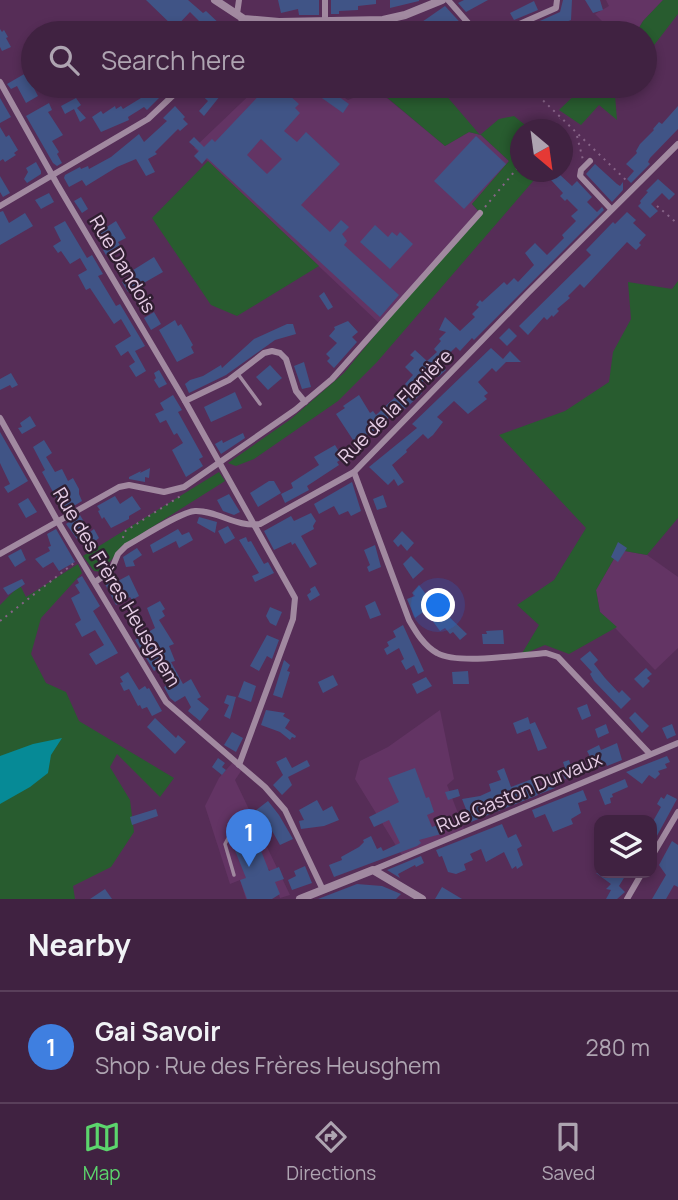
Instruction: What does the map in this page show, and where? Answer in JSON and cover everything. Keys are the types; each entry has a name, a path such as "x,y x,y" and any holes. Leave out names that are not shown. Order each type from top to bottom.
{"street":[{"path":"215,0 241,16 273,21"},
{"path":"238,21 241,16 239,0"},
{"path":"325,0 326,21 383,20 405,15 442,0"},
{"path":"448,0 466,21"},
{"path":"526,21 556,8 557,0"},
{"name":"Rue Dandois","path":"0,82 293,593 296,605 293,619 239,765"},
{"path":"0,206 148,120 171,98"},
{"name":"Rue de la Flanière","path":"254,525 265,523 354,471 678,144"},
{"path":"587,162 580,176 611,209"},
{"path":"0,554 119,487 129,485 164,492 184,486 305,402 332,379 480,214"},
{"path":"185,401 238,374 264,353 280,353 289,366 296,391 305,402"},
{"name":"Rue des Frères Heusghem","path":"0,418 58,522 166,702 279,802 323,890"},
{"path":"354,471 409,620 432,650 450,659 546,653 558,657 650,754"},
{"path":"95,582 111,571 118,554 126,546 192,512 254,525"},
{"name":"Rue Gaston Durvaux","path":"373,870 678,743"},
{"path":"657,848 678,812"},
{"path":"300,899 373,870 422,899"},
{"path":"627,899 639,878"}],"lane":[{"path":"238,374 260,404"},
{"path":"232,831 225,844 234,875"}],"path":[{"path":"540,98 633,187"},
{"path":"577,133 580,155 587,162"},
{"path":"480,214 510,178"},
{"path":"657,206 678,224"},
{"path":"124,532 186,493"},
{"path":"0,621 80,558"}],"shaded area":[{"path":"606,0 663,0 643,21 602,21 595,14 609,6"},
{"path":"663,0 678,0 678,14 657,41 657,21 643,21"},
{"path":"246,98 387,98 445,146 469,132 481,135 509,161 472,204 480,213 380,324 194,148"},
{"path":"388,98 448,98 480,135 469,132 445,146"},
{"path":"572,98 615,98 617,120 599,105 581,125 559,110"},
{"path":"514,116 518,119 510,119 510,182 532,182 377,362 338,401 254,459 236,466 228,463 291,419 344,373 402,302 482,215 472,204 509,161 480,135 499,119"},
{"path":"208,161 319,266 237,316 211,305 152,218"},
{"path":"678,281 678,518 647,555 619,550 596,590 600,612 617,627 569,654 545,645 521,655 539,625 517,605 554,580 586,528 499,435 565,411 609,382 613,352 631,319 628,282 672,289"},
{"path":"219,472 225,481 122,546 102,572 94,571 83,556"},
{"path":"619,550 647,555 678,577 678,648 655,670 600,612 596,590"},
{"path":"78,564 82,573 41,618 31,654 46,683 66,692 79,721 174,778 160,797 117,754 110,767 130,800 134,832 111,867 73,886 75,899 0,899 0,605 20,585 26,597"},
{"path":"440,710 454,779 447,785 465,831 403,857 355,779 360,761 388,747"},
{"path":"62,738 51,755 48,773 0,804 0,756 33,744"},
{"path":"234,761 243,768 235,780 290,895 280,898 269,869 259,874 270,899 246,899 240,880 230,884 205,806 219,778"}],"building":[{"path":"146,0 188,0 217,21 199,21 190,12 182,21 168,21"},
{"path":"278,0 319,0 319,15 299,15 298,9 281,13"},
{"path":"331,0 376,0 376,4 331,14"},
{"path":"390,0 419,0 419,1 390,8"},
{"path":"464,0 488,0 466,12 458,3"},
{"path":"563,0 572,0 571,20 540,21 560,12"},
{"path":"585,0 600,0 603,10 593,13"},
{"path":"534,1 538,10 514,20 510,13"},
{"path":"445,6 459,21 423,21"},
{"path":"0,29 2,32 4,30 11,47 2,51 0,47"},
{"path":"21,76 21,94 17,86 11,89 7,84"},
{"path":"0,98 11,117 0,123"},
{"path":"76,98 81,105 77,108 86,118 80,122 74,109 65,114 61,106"},
{"path":"141,98 159,98 147,110 144,107 128,117 129,120 101,132 92,117 115,106 116,109 121,106 123,109"},
{"path":"205,98 218,98 204,116 199,111 208,101"},
{"path":"257,98 292,98 299,104 295,108 300,113 284,131 297,142 306,132 340,164 301,205 330,232 341,220 349,227 342,234 347,241 344,245 399,295 380,317 207,158 202,164 194,156 199,151 189,142 194,137 204,147 212,139 215,142","holes":["261,139 282,159 267,174 247,155"]},
{"path":"322,98 341,98 349,104 343,113"},
{"path":"49,103 52,110 48,112 63,135 52,141 62,163 57,166 26,116"},
{"path":"175,106 188,124 180,131 178,129 155,152 157,154 148,159 155,172 146,176 136,159 86,186 82,180 69,187 65,175 80,167 81,169 88,166 89,169 111,157 139,134 144,142 167,121 163,118"},
{"path":"678,106 678,129 631,183 627,179 634,171 626,164 659,122 662,124"},
{"path":"0,127 6,137 9,135 18,150 14,153 16,155 5,162 3,159 0,161"},
{"path":"476,136 506,164 464,209 434,181"},
{"path":"36,162 41,174 27,183 24,179 28,172 26,168"},
{"path":"595,164 620,186 623,182 623,190 612,202 586,174"},
{"path":"0,176 10,193 3,197 0,192"},
{"path":"658,179 675,194 669,200 662,193 651,204 658,211 650,218 638,206 648,192 646,191"},
{"path":"577,181 592,197 587,202 597,212 602,207 604,210 474,340 472,338 460,351 456,347 439,363 446,370 438,377 433,372 417,388 422,393 405,409 403,407 396,414 394,412 381,426 355,443 336,414 359,395 370,413 373,411 376,415 407,386 405,384 413,375 405,367 414,358 410,355 415,350 427,361 437,352 434,349 446,332 439,330 445,317 460,331 475,317 472,314 479,307 476,305 480,300 482,302 504,282 507,285 514,278 518,282 534,265 525,253 535,243 547,255 576,221 571,216 578,210 560,196 563,193 553,182 568,182 572,186"},
{"path":"49,193 54,202 41,209 35,200"},
{"path":"81,197 88,209 82,213 74,201"},
{"path":"3,211 9,223 25,213 33,226 0,245 0,212"},
{"path":"627,212 636,220 633,223 646,235 639,243 641,245 636,250 627,242 584,288 580,284 553,317 552,315 547,320 544,317 528,335 519,326 591,255 586,250 613,222 615,224"},
{"path":"65,221 87,258 92,255 103,274 98,276 116,306 120,304 145,346 135,351 146,371 136,377 129,366 135,362 128,351 121,356 115,346 131,336 121,319 114,324 90,288 86,290 78,275 87,270 80,258 70,264 61,251 58,253 53,246 61,241 54,227"},
{"path":"116,221 126,238 118,242 121,247 106,255 103,250 108,247 99,232"},
{"path":"375,225 388,237 392,232 397,236 400,232 413,244 390,269 360,242"},
{"path":"154,257 163,272 128,292 122,282 132,276 130,272"},
{"path":"324,292 333,307 328,310 319,296"},
{"path":"154,312 161,324 151,330 144,318"},
{"path":"175,320 178,326 181,324 193,345 191,347 194,353 177,362 159,330"},
{"path":"348,321 358,332 352,337 357,342 334,368 327,361 330,358 326,354 337,343 329,336 334,327"},
{"path":"287,324 293,324 296,334 275,340 226,375 189,393 185,384 190,380 221,365 222,368 254,339"},
{"path":"509,328 517,336 507,346 499,338"},
{"path":"491,348 503,359 510,351 521,362 506,362 496,372 492,368 478,382 488,393 484,396 487,399 468,414 454,401 437,417 443,422 433,435 428,439 423,434 392,465 404,482 398,486 394,479 388,485 369,467 417,428 412,424"},
{"path":"304,362 311,387 302,389 294,366"},
{"path":"270,365 282,378 268,390 256,377"},
{"path":"159,370 167,384 159,388 154,380 154,373"},
{"path":"11,373 18,385 12,388 10,385 0,390 0,379"},
{"path":"235,392 242,408 211,422 204,407"},
{"path":"173,395 182,410 178,412 203,457 199,459 203,466 186,477 172,450 183,443 177,433 174,435 166,420 160,423 155,414 164,410 160,403"},
{"path":"30,416 36,426 22,434 18,428 22,427 20,423"},
{"path":"0,432 28,481 8,493 4,487 10,484 0,463"},
{"path":"243,433 245,438 221,454 215,444"},
{"path":"44,440 52,453 46,457 55,472 62,469 68,481 73,478 79,489 82,501 64,512 42,472 45,470 33,447"},
{"path":"335,445 343,458 337,462 339,465 307,486 309,490 285,503 281,494 293,488 291,483 319,465 314,457"},
{"path":"150,468 149,478 145,477 145,482 129,479 129,477"},
{"path":"269,481 274,481 281,493 258,507 250,493"},
{"path":"352,482 361,511 351,516 348,511 339,515 334,506 319,514 314,504"},
{"path":"229,494 240,512 234,515 223,511 217,500"},
{"path":"383,495 387,507 377,510 373,499"},
{"path":"115,496 120,504 132,496 141,509 111,528 104,517 102,519 97,506"},
{"path":"28,498 37,512 26,518 18,504"},
{"path":"311,513 316,521 314,529 301,536 317,564 310,568 295,543 292,545 291,542 274,550 264,531 291,516 294,521"},
{"path":"80,515 90,532 94,529 99,538 89,546 84,538 77,539 66,524"},
{"path":"199,517 217,522 215,533 197,523"},
{"path":"228,526 235,538 225,544 218,531"},
{"path":"56,529 75,562 59,571 53,562 43,568 35,559 50,551 47,534"},
{"path":"178,529 182,535 189,532 193,540 179,548 176,541 153,553 150,545"},
{"path":"402,531 414,543 407,551 401,544 398,547 393,541"},
{"path":"246,537 264,564 268,562 274,573 255,582 252,576 259,573 239,540"},
{"path":"618,542 627,548 618,562 611,557"},
{"path":"375,545 381,567 369,572 367,567 370,565 364,550"},
{"path":"137,548 142,555 133,561 135,566 126,567 123,557"},
{"path":"21,549 26,560 15,567 8,556"},
{"path":"411,556 424,569 413,579 403,564"},
{"path":"129,575 139,596 132,600 130,597 116,605 105,584 113,578 116,582"},
{"path":"82,576 100,606 93,611 118,653 96,665 89,654 104,645 95,630 82,637 75,624 81,620 71,598 80,593 75,585 79,583 77,579"},
{"path":"22,579 25,584 8,595 3,588"},
{"path":"419,585 440,613 444,612 467,634 460,640 445,628 440,631 427,609 415,618 407,599 415,596 412,593"},
{"path":"315,586 320,595 310,601 307,595"},
{"path":"160,601 165,609 162,611 165,616 159,620 174,644 169,646 175,661 171,662 183,684 191,679 201,697 197,699 209,709 200,721 188,711 191,707 185,696 175,702 170,698 164,687 173,682 163,666 154,671 135,640 155,628 147,608"},
{"path":"375,601 381,615 370,619 365,606"},
{"path":"270,607 282,612 276,626 270,623 266,616"},
{"path":"403,625 424,671 418,674 414,665 406,670 399,648 387,655 384,649 389,646 387,642 396,637 393,631"},
{"path":"503,630 504,644 483,644 482,634 487,634 486,631"},
{"path":"267,635 279,640 272,659 267,656 259,671 250,666"},
{"path":"590,651 598,660 594,664 605,678 619,693 622,690 631,699 621,709 594,681 590,674 592,672 580,659"},
{"path":"284,660 290,665 287,671 290,672 282,698 273,695"},
{"path":"646,668 652,674 647,678 650,681 643,688 634,679"},
{"path":"468,671 469,684 453,684 452,672"},
{"path":"128,672 139,690 145,686 149,688 162,711 152,716 147,707 142,709 138,706 129,689 124,691 120,677"},
{"path":"333,675 338,685 323,693 318,682"},
{"path":"426,677 432,686 417,694 412,684"},
{"path":"244,681 256,686 251,702 238,697"},
{"path":"227,695 236,697 230,719 224,716 229,705 224,703"},
{"path":"587,704 591,716 582,720 577,708"},
{"path":"266,710 285,713 283,716 290,720 285,728 296,736 295,738 290,740 280,732 261,725"},
{"path":"635,712 649,726 642,733 629,718"},
{"path":"528,717 530,724 535,722 547,748 538,751 530,729 517,734 513,723"},
{"path":"155,718 176,738 178,735 186,742 175,754 147,727"},
{"path":"606,724 609,733 598,738 595,729"},
{"path":"672,724 676,735 667,739 662,728"},
{"path":"232,732 243,738 236,752 224,745"},
{"path":"617,743 622,760 596,768 587,751 599,745 601,750"},
{"path":"667,756 670,762 665,764 667,768 658,771 660,774 655,779 649,775 642,784 626,772"},
{"path":"286,757 292,768 307,760 310,766 288,777 292,785 282,795 273,785 283,775 276,762"},
{"path":"218,758 225,763 222,767 226,770 222,775 212,767"},
{"path":"569,760 571,766 578,763 582,772 565,779 561,770 565,768 563,762"},
{"path":"415,768 434,812 427,815 432,827 438,825 441,834 419,840 421,843 417,846 334,877 329,865 342,860 341,857 359,847 363,840 371,836 377,849 381,847 383,851 400,843 389,820 374,827 369,817 399,802 388,778"},
{"path":"504,768 511,787 532,779 538,795 471,822 462,799 491,791 489,784 501,780 497,771"},
{"path":"549,774 555,788 540,794 538,790 547,786 543,776"},
{"path":"625,779 628,787 612,794 611,803 605,805 599,790"},
{"path":"458,789 460,796 448,800 445,792"},
{"path":"583,790 587,800 578,803 581,813 571,819 573,824 553,832 545,814 535,818 532,810"},
{"path":"667,794 677,799 657,836 656,815 661,807 657,804 661,797 664,799"},
{"path":"317,800 323,811 332,806 339,820 324,826 301,829 299,821 304,820 299,810"},
{"path":"268,801 293,839 280,845 271,829 257,819 254,821 251,814"},
{"path":"156,809 158,816 132,825 130,817"},
{"path":"502,824 508,838 516,834 522,846 517,849 523,865 512,869 504,852 486,862 481,849 470,854 473,860 464,864 466,870 456,874 448,872 442,856 439,857 436,850"},
{"path":"254,833 269,871 279,867 284,879 275,882 280,894 272,899 247,899 240,880 246,878 234,848 238,846 236,841"},
{"path":"672,841 678,845 678,887 674,885 666,899 652,899 666,875 659,865"},
{"path":"421,856 424,863 398,874 400,878 387,870"},
{"path":"305,866 312,883 292,890 288,880 296,876 294,871"},
{"path":"603,878 624,878 619,886 625,892 617,899 606,899 611,890 606,889 611,884"},
{"path":"357,884 382,886 401,894 396,899 318,899"},
{"path":"442,887 462,899 435,899"},
{"path":"105,889 112,899 90,899"}],"place":[{"name":"Gai Savoir","path":"249,867"}]}
